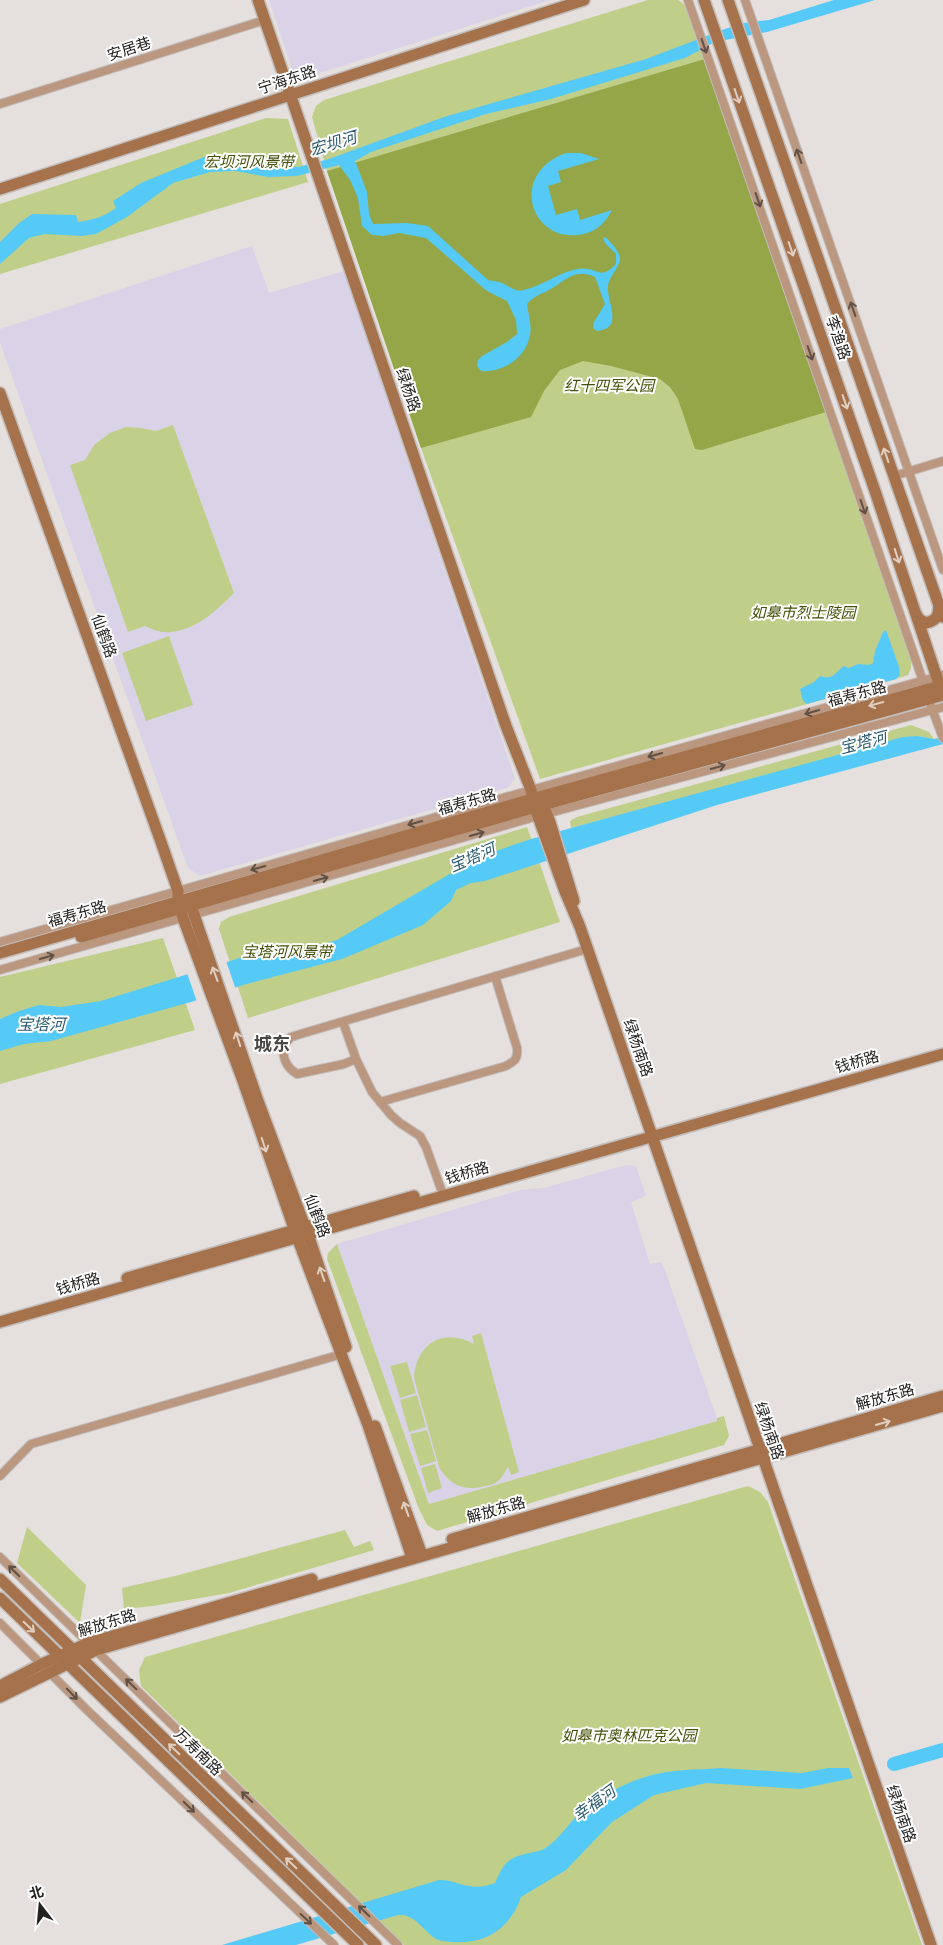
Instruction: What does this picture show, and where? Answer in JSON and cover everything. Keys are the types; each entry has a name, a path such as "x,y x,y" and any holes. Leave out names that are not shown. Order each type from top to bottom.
{"street":[{"name":"绿杨路","path":"258,0 506,726 539,808"},
{"name":"宁海东路","path":"0,189 584,0"},
{"path":"688,0 942,735"},
{"name":"李渔路","path":"704,0 942,687"},
{"name":"李渔路","path":"728,0 943,617"},
{"path":"745,0 943,570"},
{"path":"712,21 713,10 724,6 733,13"},
{"name":"安居巷","path":"0,104 265,20"},
{"name":"仙鹤路","path":"0,393 224,1015 258,1101 342,1354 416,1553"},
{"path":"894,476 943,461"},
{"path":"914,610 919,619 926,624 938,617 939,604"},
{"name":"福寿东路","path":"0,953 185,905 539,808 928,695 942,687"},
{"path":"928,695 943,707"},
{"path":"0,942 185,905 539,808 928,695"},
{"name":"绿杨南路","path":"539,808 931,1945"},
{"path":"0,970 185,905"},
{"name":"福寿东路","path":"0,961 185,905"},
{"path":"356,1059 336,1066 297,1074 288,1068 283,1057 283,1046 291,1037 587,949"},
{"path":"380,1102 506,1066 514,1062 517,1056 517,1048 495,976"},
{"path":"343,1022 356,1059 372,1092 400,1123 420,1136 426,1147 441,1189"},
{"name":"钱桥路","path":"0,1314 651,1133 943,1047"},
{"name":"钱桥路","path":"0,1322 441,1189 943,1054"},
{"name":"仙鹤路","path":"300,1232 346,1350 416,1553"},
{"path":"0,1476 31,1444 342,1354"},
{"name":"解放东路","path":"46,1667 92,1646 761,1453 943,1396"},
{"name":"解放东路","path":"761,1453 943,1406"},
{"path":"0,1557 398,1945"},
{"name":"万寿南路","path":"0,1579 372,1941"},
{"name":"万寿南路","path":"0,1598 354,1944"},
{"path":"0,1623 87,1710 334,1945"},
{"path":"0,1686 46,1667"},
{"path":"0,1697 46,1667"},
{"path":"354,1944 372,1941"}],"shaded area":[{"path":"269,0 550,0 301,79 293,72"},
{"path":"252,246 269,293 344,271 515,779 507,788 200,876 188,868 0,343 0,329"},
{"path":"626,1165 636,1166 646,1196 631,1202 650,1264 662,1262 718,1421 429,1504 337,1244 520,1190 544,1188"}],"green space":[{"name":"红十四军公园","path":"648,0 678,0 685,5 911,658 911,668 908,675 896,679 540,779 421,448 327,171 312,117 316,106 324,100"},
{"path":"705,59 826,412 702,450 695,449 678,399 670,387 660,379 611,366 583,361 560,370 544,391 531,417 421,448 327,171"},
{"name":"宏坝河风景带","path":"266,118 288,119 308,182 0,274 0,204"},
{"path":"173,425 234,593 211,614 193,626 174,632 161,632 145,626 128,632 70,465 85,460 95,444 110,433 126,427 156,431"},
{"path":"169,636 193,705 146,721 122,653"},
{"path":"911,725 929,732 934,739 918,736 571,828 570,821 577,817"},
{"name":"宝塔河风景带","path":"527,827 560,922 248,1018 219,929 221,922 229,917"},
{"path":"163,938 195,1030 0,1084 0,977"},
{"path":"337,1244 429,1504 717,1421 717,1418 724,1416 729,1436 724,1445 437,1531 427,1525 419,1509 327,1259 328,1253"},
{"path":"481,1333 519,1472 511,1475 508,1467 502,1477 496,1482 478,1488 471,1488 453,1483 439,1467 414,1378 420,1356 433,1342 442,1338 452,1337 474,1344 472,1336"},
{"path":"407,1362 416,1393 400,1398 390,1366"},
{"path":"417,1395 426,1427 409,1432 400,1400"},
{"path":"427,1430 436,1461 420,1466 410,1434"},
{"path":"435,1464 442,1488 428,1493 421,1468"},
{"name":"如皋市奥林匹克公园","path":"748,1486 760,1492 768,1502 922,1945 404,1945 141,1686 139,1670 145,1657"},
{"path":"27,1527 86,1585 80,1623 17,1563"},
{"path":"345,1530 354,1547 370,1541 374,1550 229,1593 124,1609 122,1588 179,1575"}],"water":[{"path":"834,0 875,0 767,32 715,42 685,58 551,99 486,114 371,152 355,161 367,192 369,214 373,224 407,223 428,226 488,280 502,283 520,291 578,269 606,272 616,264 616,254 605,243 603,238 605,237 615,247 620,260 608,285 612,313 610,325 605,329 597,331 593,328 594,322 605,304 595,277 581,274 570,277 534,297 527,304 531,327 528,343 519,357 505,367 481,371 477,366 478,360 482,356 517,334 516,320 507,301 487,291 426,238 399,233 383,236 372,235 362,226 358,198 350,180 339,165 297,176 268,177 235,171 210,172 173,183 127,217 96,234 82,236 44,234 29,238 0,264 0,242 19,223 32,214 76,215 78,222 98,218 116,208 113,201 141,183 204,157 233,156 258,163 298,167 329,159 444,117 646,59 744,23 769,20"},
{"path":"566,153 581,153 599,159 558,171 561,182 548,186 556,215 577,209 580,220 612,210 601,225 593,231 584,234 566,235 551,229 539,219 533,206 532,191 536,176 548,163"},
{"path":"886,630 899,667 900,675 896,679 807,704 803,701 800,689 814,682 820,676 831,677 844,666 849,668 858,664 869,665 873,663 875,651 883,632"},
{"name":"宝塔河","path":"918,736 934,739 943,737 943,744 717,805 485,881 471,883 456,890 451,901 423,925 342,959 243,985 191,1002 51,1041 24,1044 0,1051 0,1019 19,1011 39,1005 61,1007 101,1001 269,949 308,948 337,940 487,854 531,839 903,737"},
{"path":"721,1768 802,1773 828,1768 849,1768 853,1778 800,1789 706,1783 654,1795 612,1822 566,1870 521,1897 510,1918 495,1933 475,1941 451,1942 438,1940 413,1919 398,1915 296,1945 222,1945 439,1880 478,1887 495,1883 507,1862 516,1857 544,1849 579,1814 594,1802 619,1788 636,1780 663,1772"}],"pier":[{"path":"226,961 236,990 197,1002 187,973"}],"waterway":[{"name":"幸福河","path":"894,1764 943,1750"}],"district":[{"name":"城东","path":"272,1044"}],"water label":[{"name":"宏坝河","path":"333,143"}],"park label":[{"name":"如皋市烈士陵园","path":"803,613"}]}
